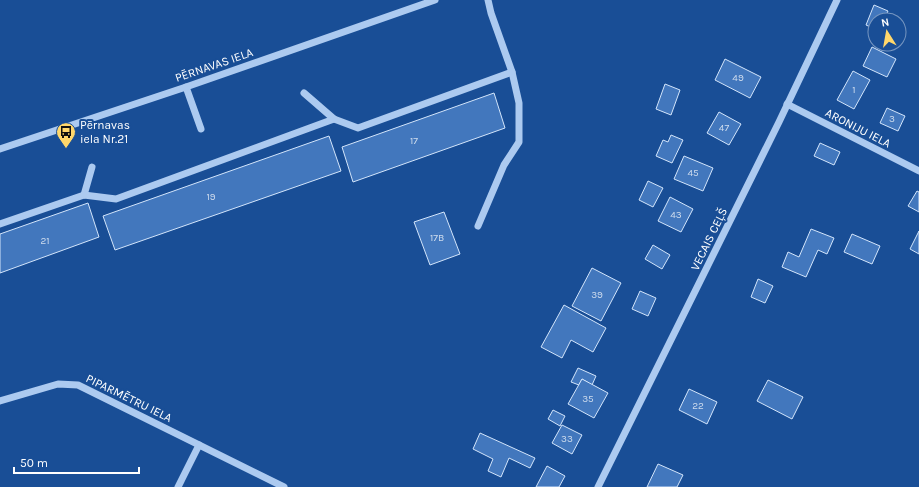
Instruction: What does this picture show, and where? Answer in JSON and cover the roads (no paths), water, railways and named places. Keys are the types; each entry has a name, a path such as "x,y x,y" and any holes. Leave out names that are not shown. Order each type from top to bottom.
{"street":[{"name":"PĒRNAVAS IELA","path":"0,149 186,87 434,0"},
{"path":"478,226 504,165 519,142 519,103 512,72 491,13 488,0"},
{"name":"VECAIS CEĻŠ","path":"598,487 837,0"},
{"path":"304,93 334,119 358,128 512,72"},
{"path":"186,87 201,129"},
{"name":"ARONIJU IELA","path":"787,104 919,171"},
{"path":"0,224 84,195 116,199 334,119"},
{"path":"84,195 92,167"},
{"name":"PIPARMĒTRU IELA","path":"0,401 58,384 78,385 284,487"},
{"path":"178,487 199,445"}],"place":[{"name":"Pērnavas iela Nr.21","path":"66,149"}]}
